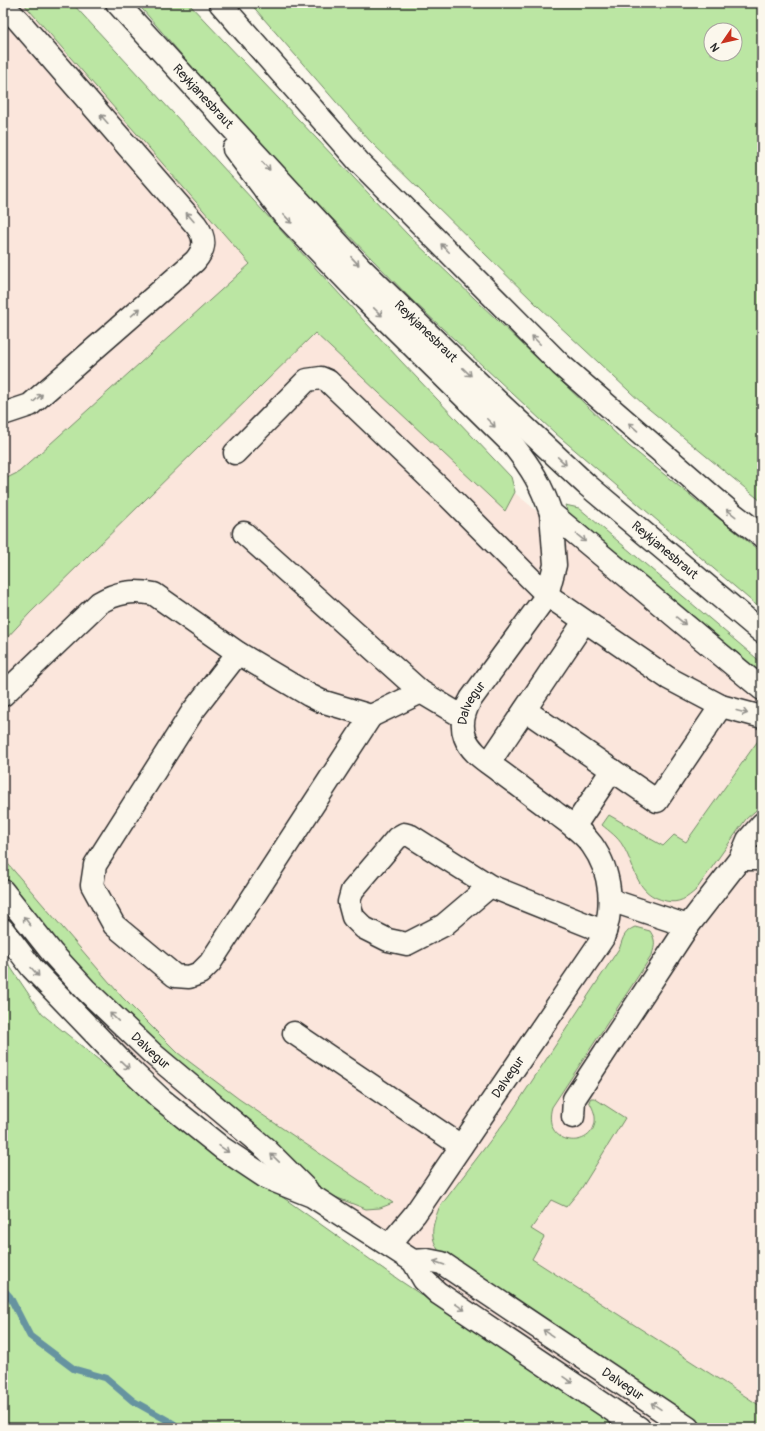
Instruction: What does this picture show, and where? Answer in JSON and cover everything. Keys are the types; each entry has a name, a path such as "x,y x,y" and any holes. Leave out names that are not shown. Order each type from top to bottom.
{"main road":[{"name":"Reykjanesbraut","path":"116,3 360,267 497,401 587,485 762,632"},
{"path":"220,3 359,162 561,365 728,510 762,536"},
{"path":"3,6 18,20 196,225 203,234 205,245 201,254 195,261 30,405 19,410 3,414"},
{"name":"Dalvegur","path":"153,44 283,214 365,299 514,445 532,469 542,487 551,513 555,565 547,595 471,699 463,717 464,736 476,754 574,827 592,845 606,872 610,900 605,932 603,938 415,1214 389,1245"},
{"path":"235,452 307,380 321,378 328,382 445,493 547,595 584,622 668,678 721,706 762,717"},
{"path":"551,513 762,688"},
{"path":"244,533 421,692 463,717"},
{"path":"3,695 99,603 107,598 127,592 140,591 154,594 238,653 321,701 372,716"},
{"path":"489,763 584,622"},
{"path":"238,653 193,711 95,865 91,878 92,885 114,925 175,976 188,977 200,973 210,963 372,716 421,692"},
{"path":"525,710 657,801 721,706"},
{"path":"574,827 612,770"},
{"path":"573,1117 574,1099 688,926 740,859 748,840 762,824"},
{"path":"490,886 444,925 407,944 388,940 364,928 353,917 349,902 352,890 397,838 404,834 411,836 490,886 605,932"},
{"path":"740,859 762,859"},
{"name":"Dalvegur","path":"3,891 53,954 85,989 154,1056 266,1149 312,1196"},
{"path":"610,900 688,926"},
{"name":"Dalvegur","path":"3,930 32,968 125,1065 161,1099 222,1148 267,1178 312,1196 413,1261 424,1280 438,1293 639,1428"},
{"path":"294,1033 461,1146"},
{"name":"Dalvegur","path":"413,1261 428,1260 442,1263 688,1428"}],"shaded area":[{"path":"3,3 24,3 315,333 526,502 762,701 762,1428 663,1428 274,1172 135,1060 81,1004 24,941 3,913"}],"green space":[{"path":"23,3 72,3 400,360 511,477 515,492 505,511 315,333 30,613 3,642 3,480 19,472 250,264"},
{"path":"137,3 188,3 408,235 629,446 762,553 762,610 555,433 413,301 248,132"},
{"path":"250,3 762,3 762,502 644,405 539,307 369,140"},
{"path":"565,505 579,508 762,663 762,679 571,520"},
{"path":"762,735 762,805 746,819 696,890 689,896 679,901 671,902 656,898 648,893 638,880 628,855 621,843 602,825 609,815 663,846 674,835 686,842"},
{"path":"3,858 122,997 178,1053 239,1099 393,1203 380,1208 366,1209 330,1195 155,1052 3,882"},
{"path":"635,927 650,931 654,943 652,955 552,1107 551,1120 554,1129 560,1136 568,1140 577,1140 585,1137 592,1131 595,1122 594,1113 589,1101 591,1098 594,1098 625,1118 581,1189 566,1207 551,1200 531,1229 544,1237 532,1259 762,1407 762,1428 698,1428 440,1253 434,1241 433,1226 439,1208 509,1116 620,947 625,935 629,930"},
{"path":"3,956 42,1014 167,1115 399,1280 622,1428 3,1428"}],"waterway":[{"path":"3,1289 10,1297 30,1336 74,1369 106,1378 133,1401 174,1424 175,1428"}]}
